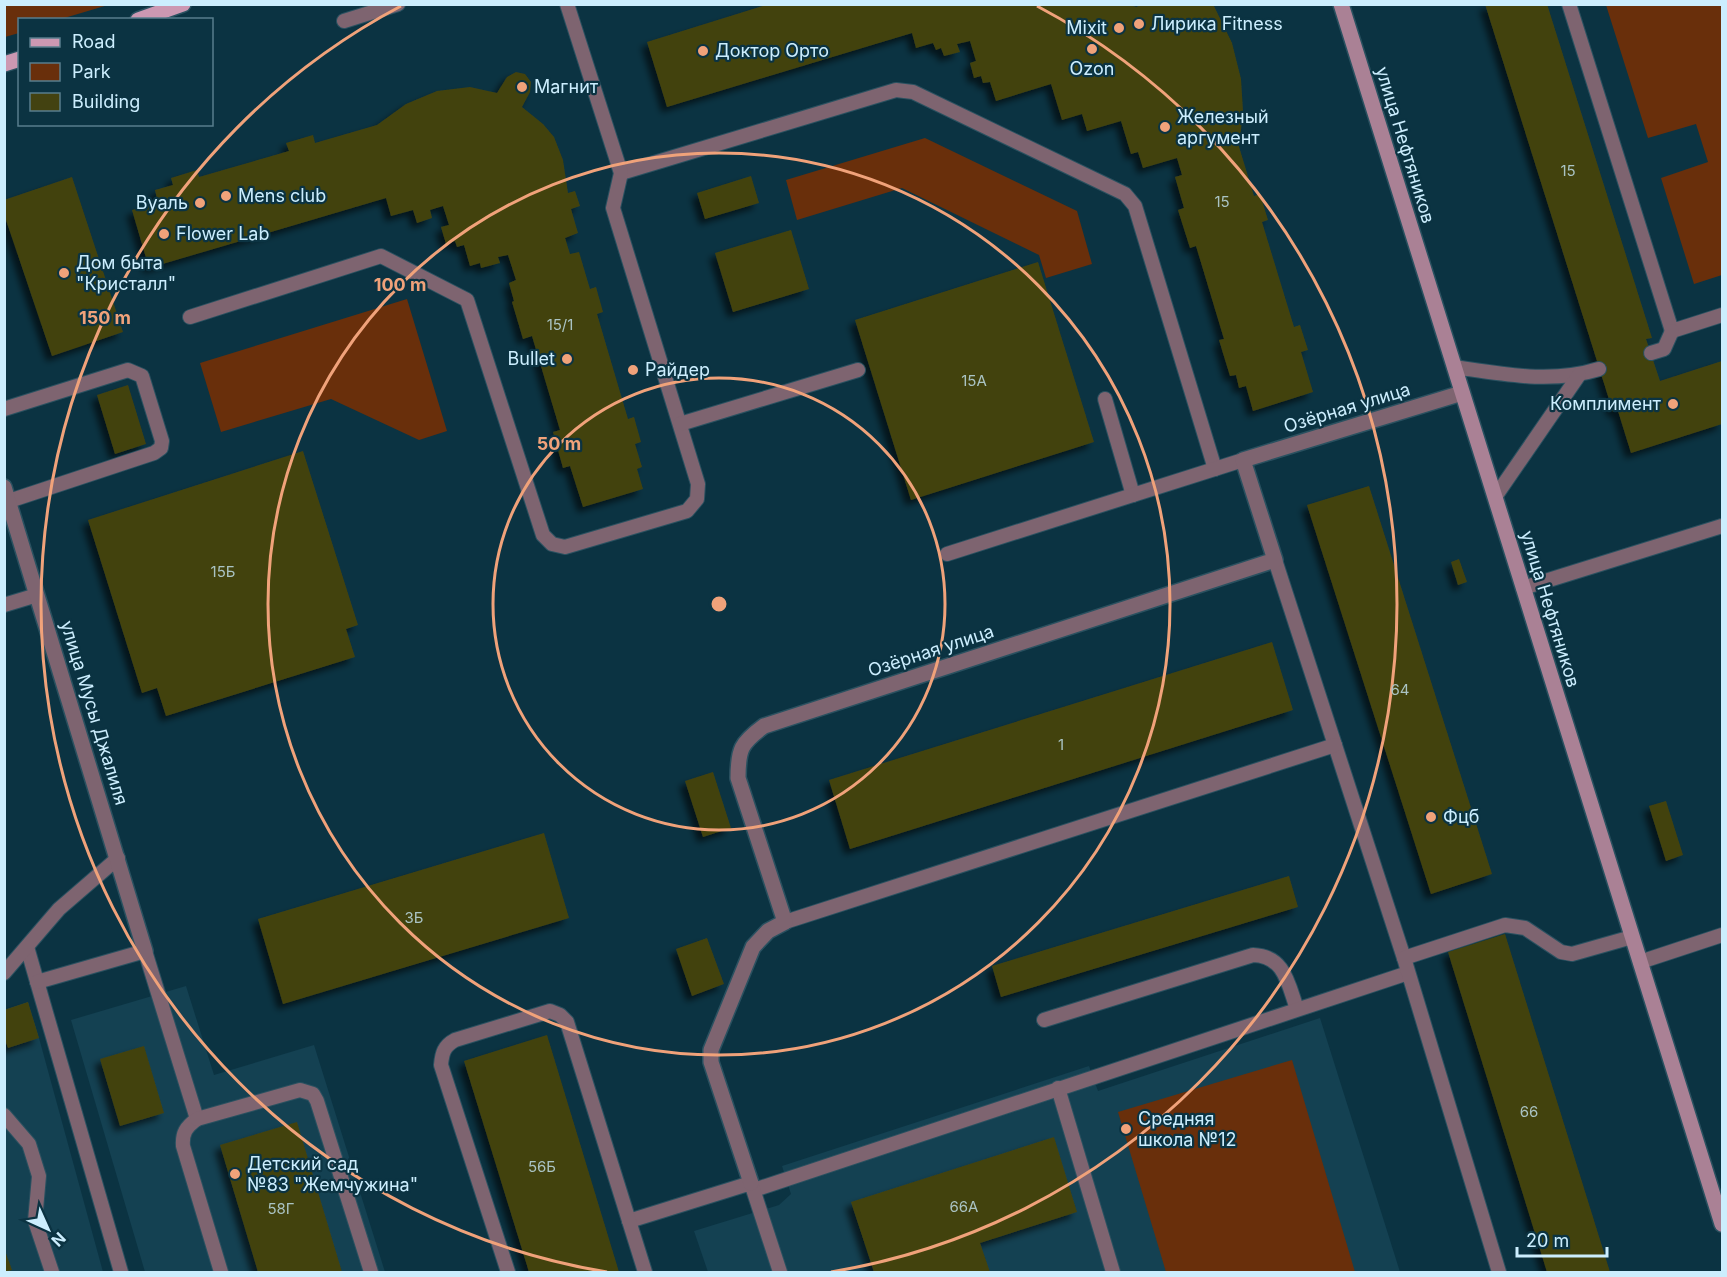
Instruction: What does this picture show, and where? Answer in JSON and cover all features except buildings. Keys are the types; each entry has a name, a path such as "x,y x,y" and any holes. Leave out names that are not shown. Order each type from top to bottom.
{"main road":[{"path":"144,18 183,4"},
{"name":"улица Нефтяников","path":"1341,4 1722,1224"}],"street":[{"name":"Озёрная улица","path":"1243,460 1462,393"},
{"path":"1243,460 1275,560"},
{"name":"улица Мусы Джалиля","path":"7,494 145,951"},
{"name":"Озёрная улица","path":"786,922 738,778 738,755 746,739 764,726 1275,560"},
{"path":"753,1187 711,1062 711,1050 753,947 768,930 786,922"}],"lane":[{"path":"344,21 398,4"},
{"path":"190,317 381,256 467,300 543,536 552,544 565,547 687,511 697,499 698,484 613,208 621,173 567,4"},
{"path":"1569,4 1672,331 1664,349 1651,353"},
{"path":"621,173 896,90 912,92 1125,194 1135,206 1215,469"},
{"path":"1672,331 1722,315"},
{"path":"1454,367 1526,377 1579,375 1599,369"},
{"path":"4,409 128,370 135,371 142,376 162,441 161,448 154,453 7,494"},
{"path":"680,424 858,370"},
{"path":"1495,497 1579,375"},
{"path":"1105,399 1133,495"},
{"path":"947,554 1243,460"},
{"path":"1523,588 1722,526"},
{"path":"1275,560 1404,958 1499,1272"},
{"path":"4,605 37,595"},
{"path":"786,922 1335,745"},
{"path":"4,973 59,909 118,858"},
{"path":"1404,958 1505,925 1525,928 1561,952 1572,954 1632,937"},
{"path":"1640,962 1722,934"},
{"path":"27,947 121,1272"},
{"path":"37,982 145,951 197,1119"},
{"path":"1044,1020 1253,955 1265,955 1282,968 1297,1010"},
{"path":"629,1221 753,1187 1408,973"},
{"path":"508,1272 441,1065 442,1054 447,1045 455,1040 542,1012 560,1015 567,1022 645,1272"},
{"path":"1058,1089 1113,1272"},
{"path":"221,1272 183,1146 182,1135 197,1119 300,1090 313,1094 371,1272"},
{"path":"5,1116 29,1144 39,1176 35,1221 52,1272"},
{"path":"753,1187 780,1272"}],"shaded area":[{"name":"Детский сад №83 \"Жемчужина\"","path":"186,986 214,1075 314,1045 385,1272 145,1272 71,1020"},
{"path":"28,1002 103,1272 5,1272 4,1010"},
{"name":"Средняя школа №12","path":"1320,1018 1400,1272 708,1272 694,1231 779,1205 791,1194 782,1166 1089,1066 1098,1091"}],"green space":[{"path":"5,4 108,4 64,18 18,18 18,33 5,37"},
{"path":"1606,5 1722,5 1722,275 1694,284 1661,178 1708,162 1696,124 1648,138"},
{"path":"925,138 1077,211 1092,264 1046,278 1039,255 902,188 797,220 786,180"},
{"path":"407,299 447,431 419,440 331,399 221,432 200,363"},
{"path":"1292,1060 1355,1272 1166,1272 1118,1112"}],"place":[{"name":"Лирика Fitness","path":"1139,24"},
{"name":"Mixit","path":"1119,28"},
{"name":"Ozon","path":"1092,49"},
{"name":"Доктор Орто","path":"703,51"},
{"name":"Магнит","path":"522,87"},
{"name":"Железный аргумент","path":"1165,127"},
{"name":"Mens club","path":"226,196"},
{"name":"Вуаль","path":"200,203"},
{"name":"Flower Lab","path":"164,234"},
{"name":"Дом быта \"Кристалл\"","path":"64,273"},
{"name":"Bullet","path":"567,359"},
{"name":"Райдер","path":"633,370"},
{"name":"Комплимент","path":"1673,404"},
{"name":"Фцб","path":"1431,817"},
{"name":"Средняя школа №12","path":"1126,1129"},
{"name":"Детский сад №83 \"Жемчужина\"","path":"235,1174"}]}
